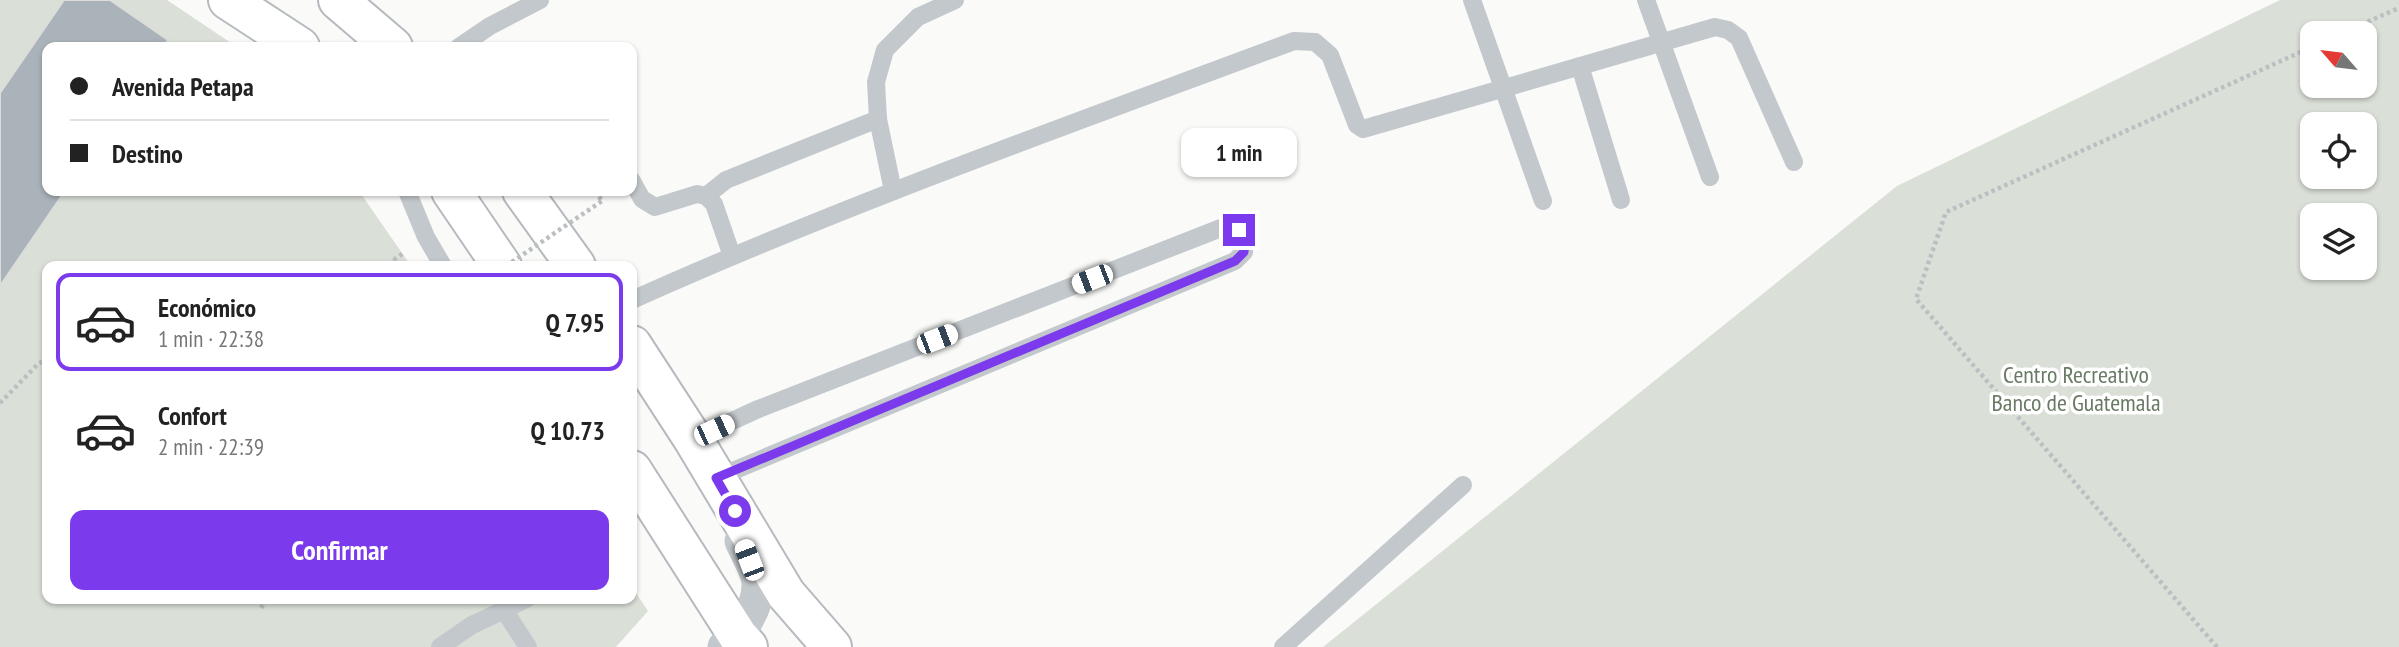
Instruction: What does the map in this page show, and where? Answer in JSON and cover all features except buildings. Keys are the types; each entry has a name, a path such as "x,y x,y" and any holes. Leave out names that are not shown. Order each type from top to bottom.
{"main road":[{"path":"228,0 292,42"},
{"path":"338,0 387,42"},
{"path":"455,196 500,261"},
{"path":"526,196 572,261"},
{"path":"637,353 693,439 786,594 832,647"},
{"path":"637,478 736,643"}],"street":[{"path":"719,484 758,583 751,612 736,643"}],"lane":[{"path":"466,42 540,0"},
{"path":"893,191 878,119 876,82 886,50 918,17 954,0"},
{"path":"1472,0 1544,201"},
{"path":"1646,0 1710,177"},
{"path":"637,298 893,191 1294,41 1315,42 1330,55 1357,125 1363,129 1715,27 1728,30 1739,38 1794,162"},
{"path":"1580,66 1621,200"},
{"path":"706,196 726,180 878,119"},
{"path":"637,190 642,199 655,207 697,194 706,196 713,204 732,256"},
{"path":"409,196 426,237 440,261"},
{"path":"693,439 756,410 1221,228 1239,230 1245,240 1244,252 1235,261 719,484"},
{"path":"1283,647 1463,485"},
{"path":"440,647 472,625 516,604"},
{"path":"504,610 528,647"}],"path":[{"path":"2369,21 2399,8"},
{"path":"2217,647 1916,299 1946,212 2300,52"},
{"path":"511,261 601,201 598,196"},
{"path":"0,404 42,362"},
{"path":"261,608 264,604"}],"green space":[{"path":"0,0 167,0 230,42 42,42 42,196 362,196 408,261 42,261 42,604 637,604 637,594 648,611 616,647 0,647"},
{"name":"Centro Recreativo Banco de Guatemala","path":"2280,0 2399,0 2399,647 1323,647 1897,186"}],"route":[{"path":"735,511 716,478 1235,261 1244,252 1245,240 1239,230"}]}
